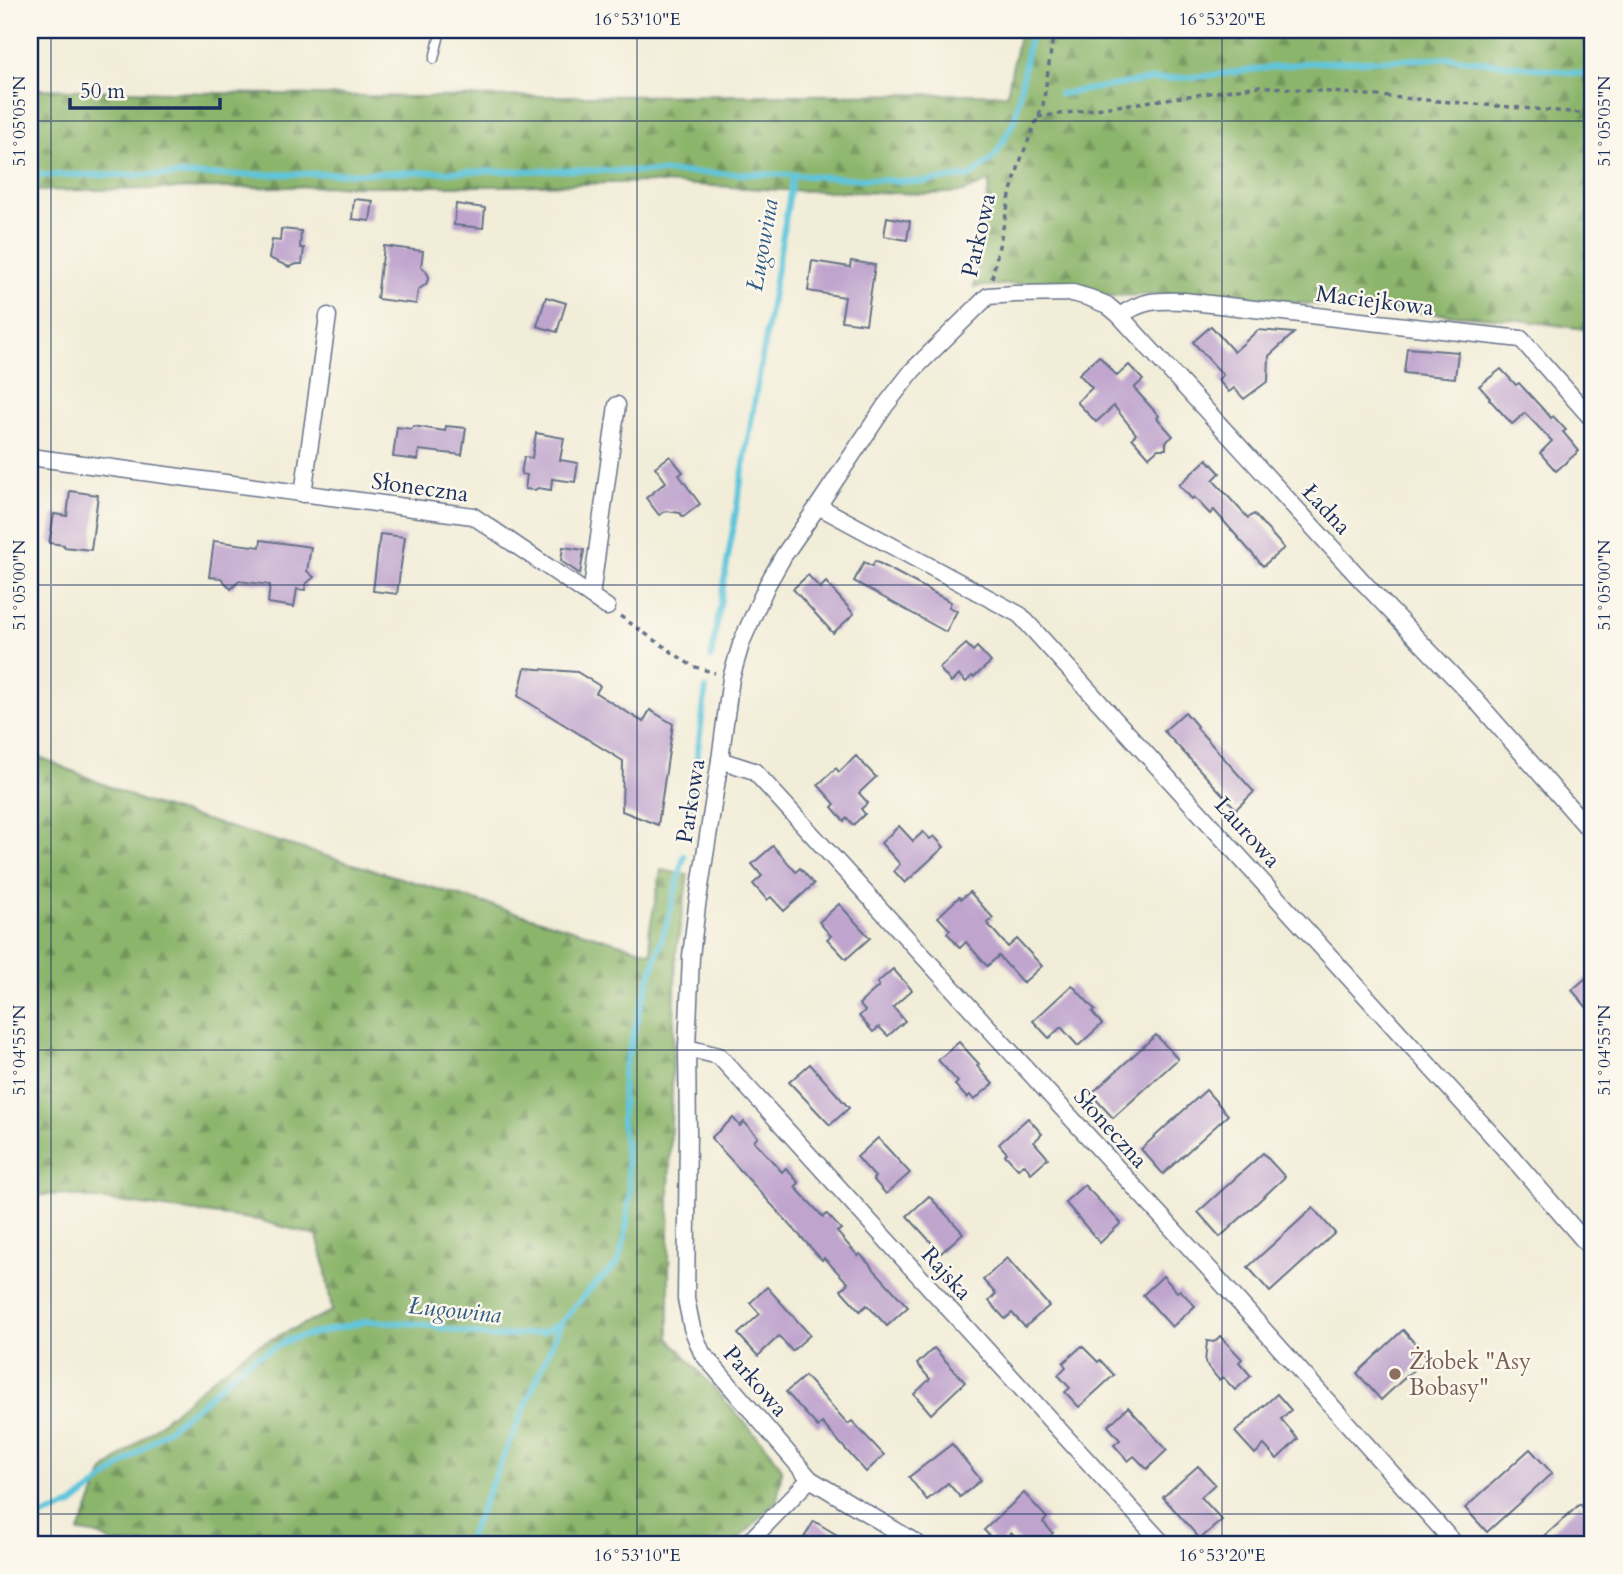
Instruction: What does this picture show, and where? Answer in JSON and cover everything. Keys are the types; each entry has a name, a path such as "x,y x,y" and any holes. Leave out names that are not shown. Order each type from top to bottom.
{"street":[{"name":"Ładna","path":"988,296 1073,293 1107,305 1120,316 1365,584 1473,697 1593,834"},
{"name":"Parkowa","path":"918,1544 810,1479 702,1353 692,1328 686,1299 687,1048 691,956 731,678 742,641 767,585 784,555 885,406 913,370 988,296"},
{"name":"Maciejkowa","path":"1120,316 1145,302 1184,301 1521,339 1593,420"},
{"path":"303,494 328,316"},
{"path":"591,596 617,405"},
{"name":"Słoneczna","path":"30,457 473,516 607,607"},
{"name":"Laurowa","path":"818,506 1020,615 1512,1157 1593,1251"},
{"name":"Słoneczna","path":"720,760 754,771 1194,1252 1455,1544"},
{"name":"Rajska","path":"687,1048 719,1056 1163,1544"},
{"path":"747,1544 810,1479"}],"lane":[{"path":"434,59 441,30"}],"path":[{"name":"Parkowa","path":"988,296 1022,156 1043,105 1055,30"},
{"path":"1038,117 1260,86 1593,114"},
{"path":"607,607 692,666 731,678"}],"green space":[{"path":"1020,30 1593,30 1593,330 1519,320 1179,294 1109,296 1025,283 974,287 990,181 963,192 928,194 781,190 645,182 30,191 30,89 409,97 1007,94"},
{"path":"30,753 145,802 652,953 649,933 661,870 688,875 676,953 669,1189 669,1338 771,1452 782,1469 777,1500 734,1544 113,1544 98,1535 79,1532 104,1471 252,1348 332,1311 317,1236 258,1220 58,1194 30,1196"}],"building":[{"path":"354,199 373,201 370,221 352,219"},
{"path":"456,204 485,208 483,228 454,225"},
{"path":"887,217 910,221 907,240 884,236"},
{"path":"281,229 301,231 300,248 304,248 302,264 289,267 269,258 272,240 280,241"},
{"path":"384,246 423,251 421,267 429,277 426,284 418,290 416,304 377,299"},
{"path":"812,261 850,267 851,261 875,265 866,324 841,321 845,297 808,291"},
{"path":"546,297 566,303 557,332 537,326"},
{"path":"1211,326 1234,352 1258,330 1294,333 1269,356 1268,381 1244,399 1234,388 1229,392 1218,380 1223,375 1193,342"},
{"path":"1407,348 1458,352 1455,378 1404,373"},
{"path":"1099,356 1117,376 1129,365 1143,380 1134,388 1173,436 1166,442 1166,449 1158,449 1149,457 1132,438 1136,434 1114,406 1096,422 1077,402 1092,388 1079,374"},
{"path":"1501,369 1516,385 1519,383 1551,418 1553,416 1579,451 1556,471 1540,453 1552,441 1525,413 1512,424 1479,386"},
{"path":"413,426 445,431 446,426 466,428 462,455 419,450 418,460 393,457 397,427 412,429"},
{"path":"536,433 564,438 560,460 578,463 575,482 552,479 551,490 525,489 527,475 521,474 524,457 532,458"},
{"path":"670,456 683,472 679,475 700,504 683,517 680,513 666,511 659,515 646,498 666,482 655,467"},
{"path":"1207,459 1220,473 1213,480 1248,518 1254,514 1284,548 1263,566 1214,510 1210,514 1179,485"},
{"path":"70,491 98,495 91,550 49,543 54,514 67,516"},
{"path":"380,534 405,537 397,594 373,591"},
{"path":"261,540 311,547 307,571 314,577 306,584 305,590 297,589 294,607 268,603 270,585 239,581 231,589 221,578 209,577 214,541 260,547"},
{"path":"563,547 584,550 580,574 561,561"},
{"path":"875,561 951,602 949,607 957,611 946,632 854,581 864,562 872,566"},
{"path":"808,575 820,588 826,582 854,614 833,633 793,589"},
{"path":"966,644 973,651 977,647 991,662 966,682 959,675 951,682 939,668"},
{"path":"525,668 577,672 600,686 596,693 643,722 650,710 673,724 658,825 622,811 623,761 518,696"},
{"path":"1185,712 1254,792 1236,809 1164,731"},
{"path":"856,756 876,777 859,793 868,803 861,809 865,814 853,825 847,818 844,821 832,807 835,804 818,785 836,768 839,772"},
{"path":"899,826 913,841 923,832 930,839 934,836 944,847 905,883 894,871 900,864 881,843"},
{"path":"773,846 796,872 800,868 814,884 784,911 771,897 767,900 753,884 762,876 752,864"},
{"path":"970,892 993,918 987,923 1008,947 1017,939 1042,966 1023,983 999,956 987,966 966,942 960,948 947,933 950,930 938,917 959,897 961,899"},
{"path":"839,904 870,938 846,959 827,939 831,936 819,922"},
{"path":"893,969 912,990 893,1007 905,1021 888,1036 879,1027 873,1032 859,1016 865,1011 859,1004"},
{"path":"1593,972 1593,1015 1572,990"},
{"path":"1072,985 1095,1010 1092,1012 1102,1024 1078,1046 1061,1027 1049,1038 1033,1021"},
{"path":"1156,1035 1178,1059 1113,1118 1091,1094"},
{"path":"959,1042 993,1084 974,1100 970,1095 967,1098 955,1085 958,1082 938,1060"},
{"path":"810,1064 849,1108 830,1125 789,1082"},
{"path":"1206,1090 1228,1115 1163,1174 1141,1149"},
{"path":"733,1118 740,1126 744,1122 758,1137 754,1141 782,1172 786,1168 799,1183 795,1187 823,1217 827,1214 841,1229 837,1232 908,1307 887,1326 867,1305 860,1311 841,1290 848,1283 824,1258 822,1260 711,1138"},
{"path":"1028,1118 1042,1134 1034,1142 1048,1158 1031,1173 1024,1164 1018,1169 999,1144"},
{"path":"878,1138 910,1173 886,1194 857,1157"},
{"path":"1263,1153 1285,1177 1220,1237 1198,1212"},
{"path":"1084,1185 1121,1223 1100,1243 1065,1202"},
{"path":"929,1196 963,1233 941,1253 907,1216"},
{"path":"1313,1208 1335,1233 1270,1292 1248,1267"},
{"path":"1007,1258 1049,1306 1025,1327 1012,1313 1005,1319 989,1301 996,1294 983,1280"},
{"path":"1163,1276 1195,1306 1172,1327 1143,1295"},
{"path":"767,1287 810,1335 792,1351 779,1336 758,1356 738,1334 760,1314 750,1303"},
{"path":"1403,1330 1427,1357 1381,1400 1357,1373"},
{"path":"1220,1336 1242,1359 1239,1362 1251,1376 1235,1390 1223,1377 1219,1380 1205,1363 1207,1341 1214,1342"},
{"path":"1082,1346 1114,1375 1079,1407 1065,1392 1070,1388 1058,1375 1066,1367 1063,1363"},
{"path":"934,1348 965,1382 931,1414 914,1394 930,1379 917,1364"},
{"path":"805,1376 848,1424 852,1421 884,1455 866,1472 822,1423 818,1427 786,1392"},
{"path":"1277,1394 1291,1410 1281,1419 1298,1439 1277,1459 1264,1445 1255,1454 1235,1432"},
{"path":"1128,1407 1167,1450 1147,1469 1134,1456 1128,1461 1114,1445 1120,1440 1108,1426"},
{"path":"952,1444 981,1480 960,1497 948,1483 927,1500 909,1477"},
{"path":"1530,1449 1552,1473 1487,1532 1465,1508"},
{"path":"1198,1466 1215,1484 1201,1497 1222,1520 1200,1539 1163,1497"},
{"path":"1024,1493 1047,1518 1043,1522 1053,1533 1041,1544 1021,1544 1011,1533 997,1544 984,1530"},
{"path":"1580,1504 1593,1518 1593,1536 1585,1544 1536,1544"},
{"path":"814,1521 852,1544 800,1544"}],"waterway":[{"path":"30,175 575,170 793,175 919,182 971,176 995,156 1015,119 1031,30"},
{"path":"1060,94 1148,80 1206,76 1305,63 1452,58 1593,75"},
{"name":"Ługowina","path":"711,658 793,175"},
{"name":"Ługowina","path":"688,826 706,688"},
{"name":"Ługowina","path":"30,1523 34,1519 72,1505 202,1402 246,1362 291,1339 368,1321 419,1324 493,1337 544,1332 561,1323 588,1291 617,1264 625,1239 630,1192 622,1121 623,1073 684,856"},
{"path":"466,1544 561,1323"}],"place":[{"name":"Żłobek \"Asy Bobasy\"","path":"1395,1374"}]}
